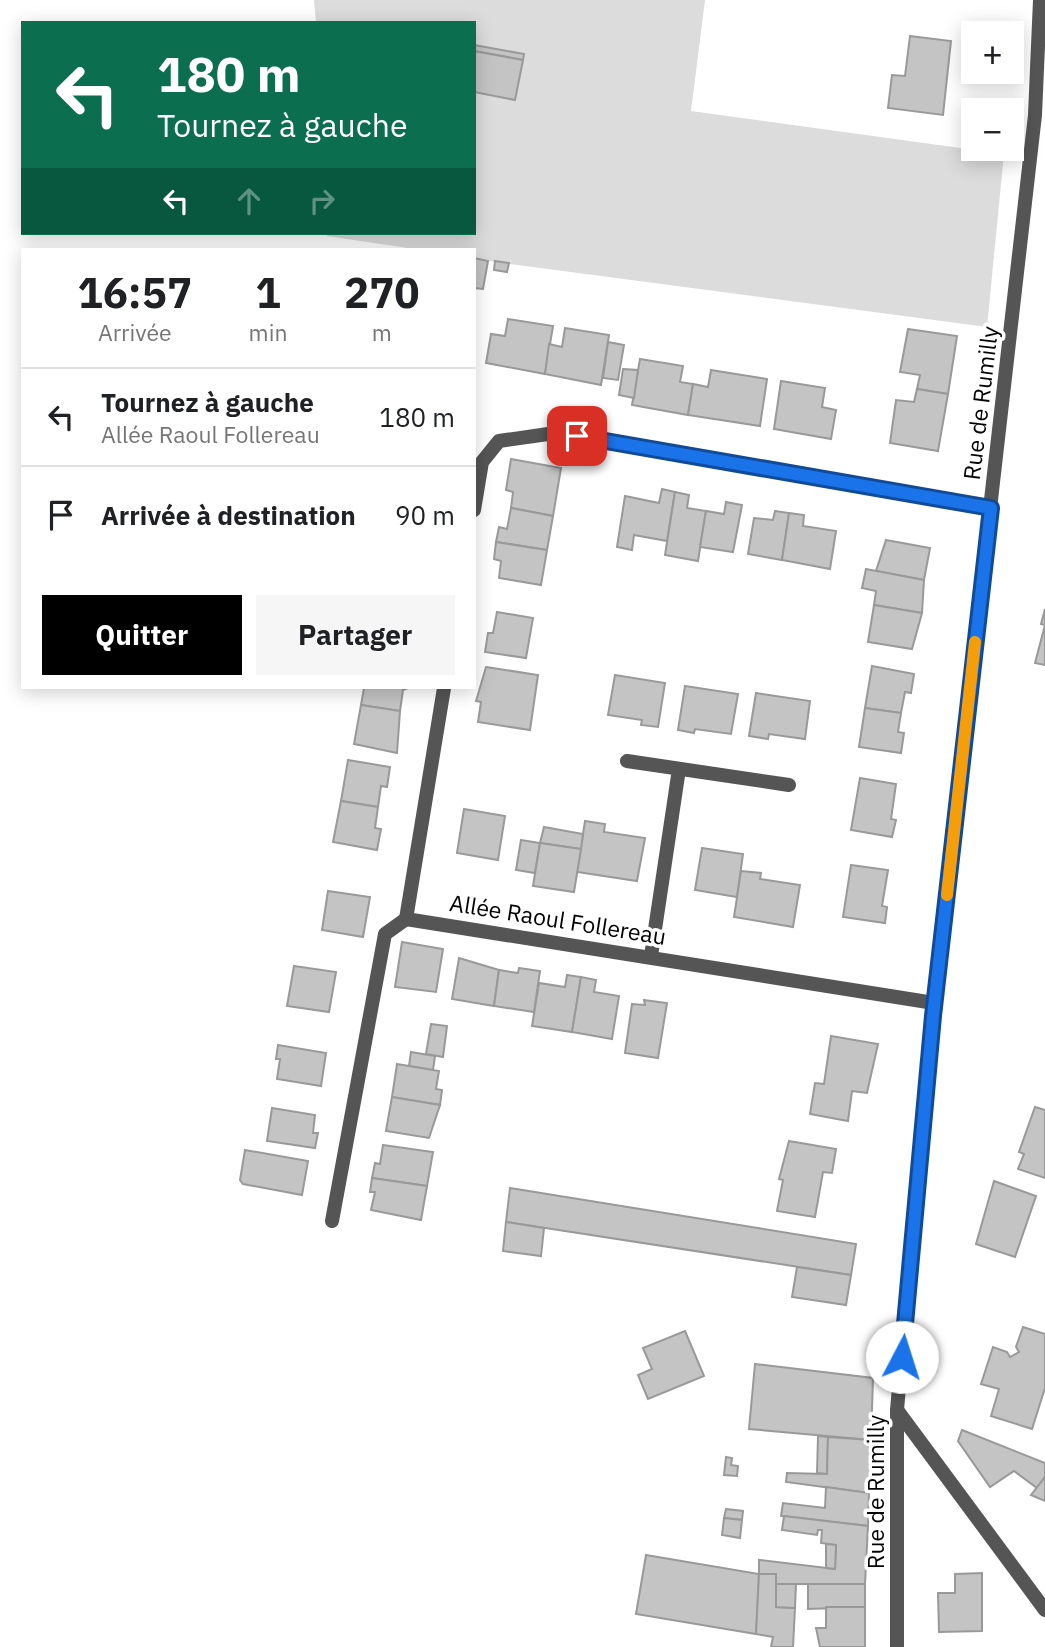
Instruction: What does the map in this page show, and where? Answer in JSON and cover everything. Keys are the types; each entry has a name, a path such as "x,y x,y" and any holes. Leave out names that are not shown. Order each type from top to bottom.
{"street":[{"name":"Rue de Rumilly","path":"897,1647 897,1410 934,1003 1035,116 1040,0"},
{"path":"476,498 482,462 499,440 555,433 991,508"},
{"path":"332,1221 385,934 406,919 444,689"},
{"path":"627,761 789,785"},
{"path":"651,956 679,769"},
{"name":"Allée Raoul Follereau","path":"406,919 934,1003"},
{"path":"897,1410 1045,1610"}],"shaded area":[{"path":"314,0 705,0 691,111 961,148 961,161 1003,161 987,327 488,261 476,258 476,248 408,248 327,236 476,235 476,21 316,21"}],"building":[{"path":"910,36 951,41 943,115 888,108 892,75 905,76"},
{"path":"476,45 524,54 523,60 476,51"},
{"path":"476,51 523,60 515,100 476,92"},
{"path":"476,258 488,261 483,289 476,288"},
{"path":"495,261 509,263 507,272 494,270"},
{"path":"508,319 553,326 545,374 486,363 491,334 505,336"},
{"path":"565,328 609,335 601,385 545,374 549,344 562,347"},
{"path":"908,329 957,336 948,394 917,389 920,375 900,372"},
{"path":"608,342 624,345 618,380 603,378"},
{"path":"640,359 683,366 680,382 693,384 688,415 632,405"},
{"path":"623,369 638,370 634,398 619,395"},
{"path":"711,370 767,379 760,426 688,415 693,384 708,387"},
{"path":"781,381 825,388 822,407 836,410 831,439 774,429"},
{"path":"917,389 948,394 938,451 890,443 896,400 914,402"},
{"path":"511,459 561,468 553,516 511,508 513,492 506,490"},
{"path":"662,489 675,492 667,541 634,535 632,550 617,547 625,496 659,503"},
{"path":"675,492 689,495 687,508 706,511 698,561 665,555"},
{"path":"726,502 742,505 733,552 700,547 706,511 724,514"},
{"path":"511,508 553,516 547,550 496,542 499,527 507,529"},
{"path":"775,511 789,513 782,560 748,554 754,518 773,520"},
{"path":"789,513 804,515 803,526 836,531 830,569 782,560"},
{"path":"886,540 930,548 924,580 876,571"},
{"path":"496,542 547,550 541,585 499,578 501,561 494,559"},
{"path":"866,569 924,580 922,613 874,605 876,591 862,588"},
{"path":"874,605 922,613 912,649 868,642"},
{"path":"1045,609 1045,625 1041,624"},
{"path":"497,612 533,618 526,658 485,652 488,633 493,633"},
{"path":"1045,625 1045,665 1035,663"},
{"path":"872,666 914,674 911,693 905,692 901,713 865,708"},
{"path":"486,667 538,675 530,730 478,722 481,702 476,701"},
{"path":"615,675 665,683 658,727 641,725 642,720 608,715"},
{"path":"685,686 738,694 731,734 695,729 694,733 678,730"},
{"path":"364,689 406,689 403,690 400,711 361,705"},
{"path":"756,693 810,701 805,739 769,734 768,739 749,736"},
{"path":"361,705 400,711 397,753 354,744"},
{"path":"865,708 901,713 898,732 904,733 901,753 859,747"},
{"path":"348,760 390,767 387,787 381,786 378,807 341,801"},
{"path":"860,778 896,784 891,819 896,820 892,837 851,830"},
{"path":"341,801 378,807 375,828 381,829 377,850 333,842"},
{"path":"464,809 505,816 498,860 457,853"},
{"path":"585,821 605,824 604,832 645,838 637,881 577,872"},
{"path":"544,827 583,834 581,849 540,843"},
{"path":"521,840 540,843 535,873 516,870"},
{"path":"540,843 581,849 574,892 533,886"},
{"path":"702,848 743,854 737,897 695,890"},
{"path":"851,865 888,870 882,906 887,907 885,923 843,917"},
{"path":"741,871 761,873 760,879 800,885 793,927 734,917"},
{"path":"328,891 370,897 363,937 322,930"},
{"path":"402,942 443,949 436,992 395,987"},
{"path":"459,958 499,970 494,1006 452,999"},
{"path":"294,966 336,972 329,1012 287,1006"},
{"path":"519,968 540,971 534,1012 494,1006 499,970 518,973"},
{"path":"567,975 581,977 572,1032 532,1026 539,983 565,987"},
{"path":"581,977 596,980 594,992 619,996 612,1039 572,1032"},
{"path":"644,1000 667,1003 658,1058 625,1053 632,1004 645,1005"},
{"path":"431,1024 447,1026 443,1057 426,1054"},
{"path":"831,1036 878,1044 867,1093 852,1091 848,1121 810,1114 815,1083 824,1084"},
{"path":"278,1045 326,1053 321,1086 277,1079 280,1059 276,1059"},
{"path":"411,1052 435,1056 433,1070 409,1066"},
{"path":"397,1064 439,1071 436,1089 442,1090 440,1105 392,1097"},
{"path":"392,1097 440,1105 429,1138 386,1131"},
{"path":"1035,1107 1045,1110 1045,1178 1018,1169 1024,1154 1019,1152"},
{"path":"272,1108 315,1115 313,1133 318,1133 315,1148 267,1141"},
{"path":"789,1141 836,1149 832,1173 823,1172 815,1217 777,1211 783,1180 779,1179"},
{"path":"383,1145 433,1152 427,1186 372,1178 375,1163 380,1164"},
{"path":"245,1150 308,1161 302,1195 243,1184 240,1180"},
{"path":"372,1178 427,1186 421,1220 371,1210 375,1192 370,1192"},
{"path":"994,1181 1036,1196 1015,1257 976,1244"},
{"path":"510,1188 856,1244 851,1275 506,1222"},
{"path":"506,1222 544,1228 541,1256 503,1251"},
{"path":"797,1267 851,1275 846,1305 792,1297"},
{"path":"1023,1327 1045,1334 1045,1388 1032,1429 991,1416 999,1389 981,1384 993,1347 1007,1352 1010,1357 1019,1352 1016,1347"},
{"path":"685,1331 704,1376 648,1399 638,1375 652,1369 643,1348"},
{"path":"755,1364 873,1378 871,1440 749,1429"},
{"path":"962,1430 1045,1463 1045,1477 1037,1488 1014,1471 990,1487 958,1441"},
{"path":"818,1436 828,1437 827,1474 817,1473"},
{"path":"828,1437 871,1440 869,1493 786,1482 787,1473 827,1474"},
{"path":"726,1457 732,1458 731,1465 738,1466 737,1476 724,1475"},
{"path":"1045,1477 1045,1501 1031,1495"},
{"path":"826,1487 869,1493 868,1526 781,1516 783,1503 825,1508"},
{"path":"726,1509 743,1511 742,1520 724,1518"},
{"path":"784,1516 868,1526 865,1584 776,1584 776,1574 759,1574 759,1560 835,1569 836,1545 821,1543 822,1530 818,1530 817,1535 782,1530"},
{"path":"724,1518 742,1520 740,1538 722,1535"},
{"path":"826,1544 836,1545 835,1569 826,1568"},
{"path":"646,1555 759,1574 756,1634 636,1614"},
{"path":"982,1573 982,1631 939,1632 938,1593 955,1593 955,1574"},
{"path":"759,1574 776,1574 776,1607 795,1608 793,1647 771,1647 773,1637 756,1634"},
{"path":"776,1584 796,1584 795,1608 776,1607"},
{"path":"808,1584 865,1584 865,1607 808,1609"},
{"path":"826,1607 865,1607 865,1647 820,1647 816,1628 826,1628"}],"slow traffic":[{"path":"947,895 975,642"}],"route":[{"path":"577,436 991,508 933,1016 902,1357"}]}
